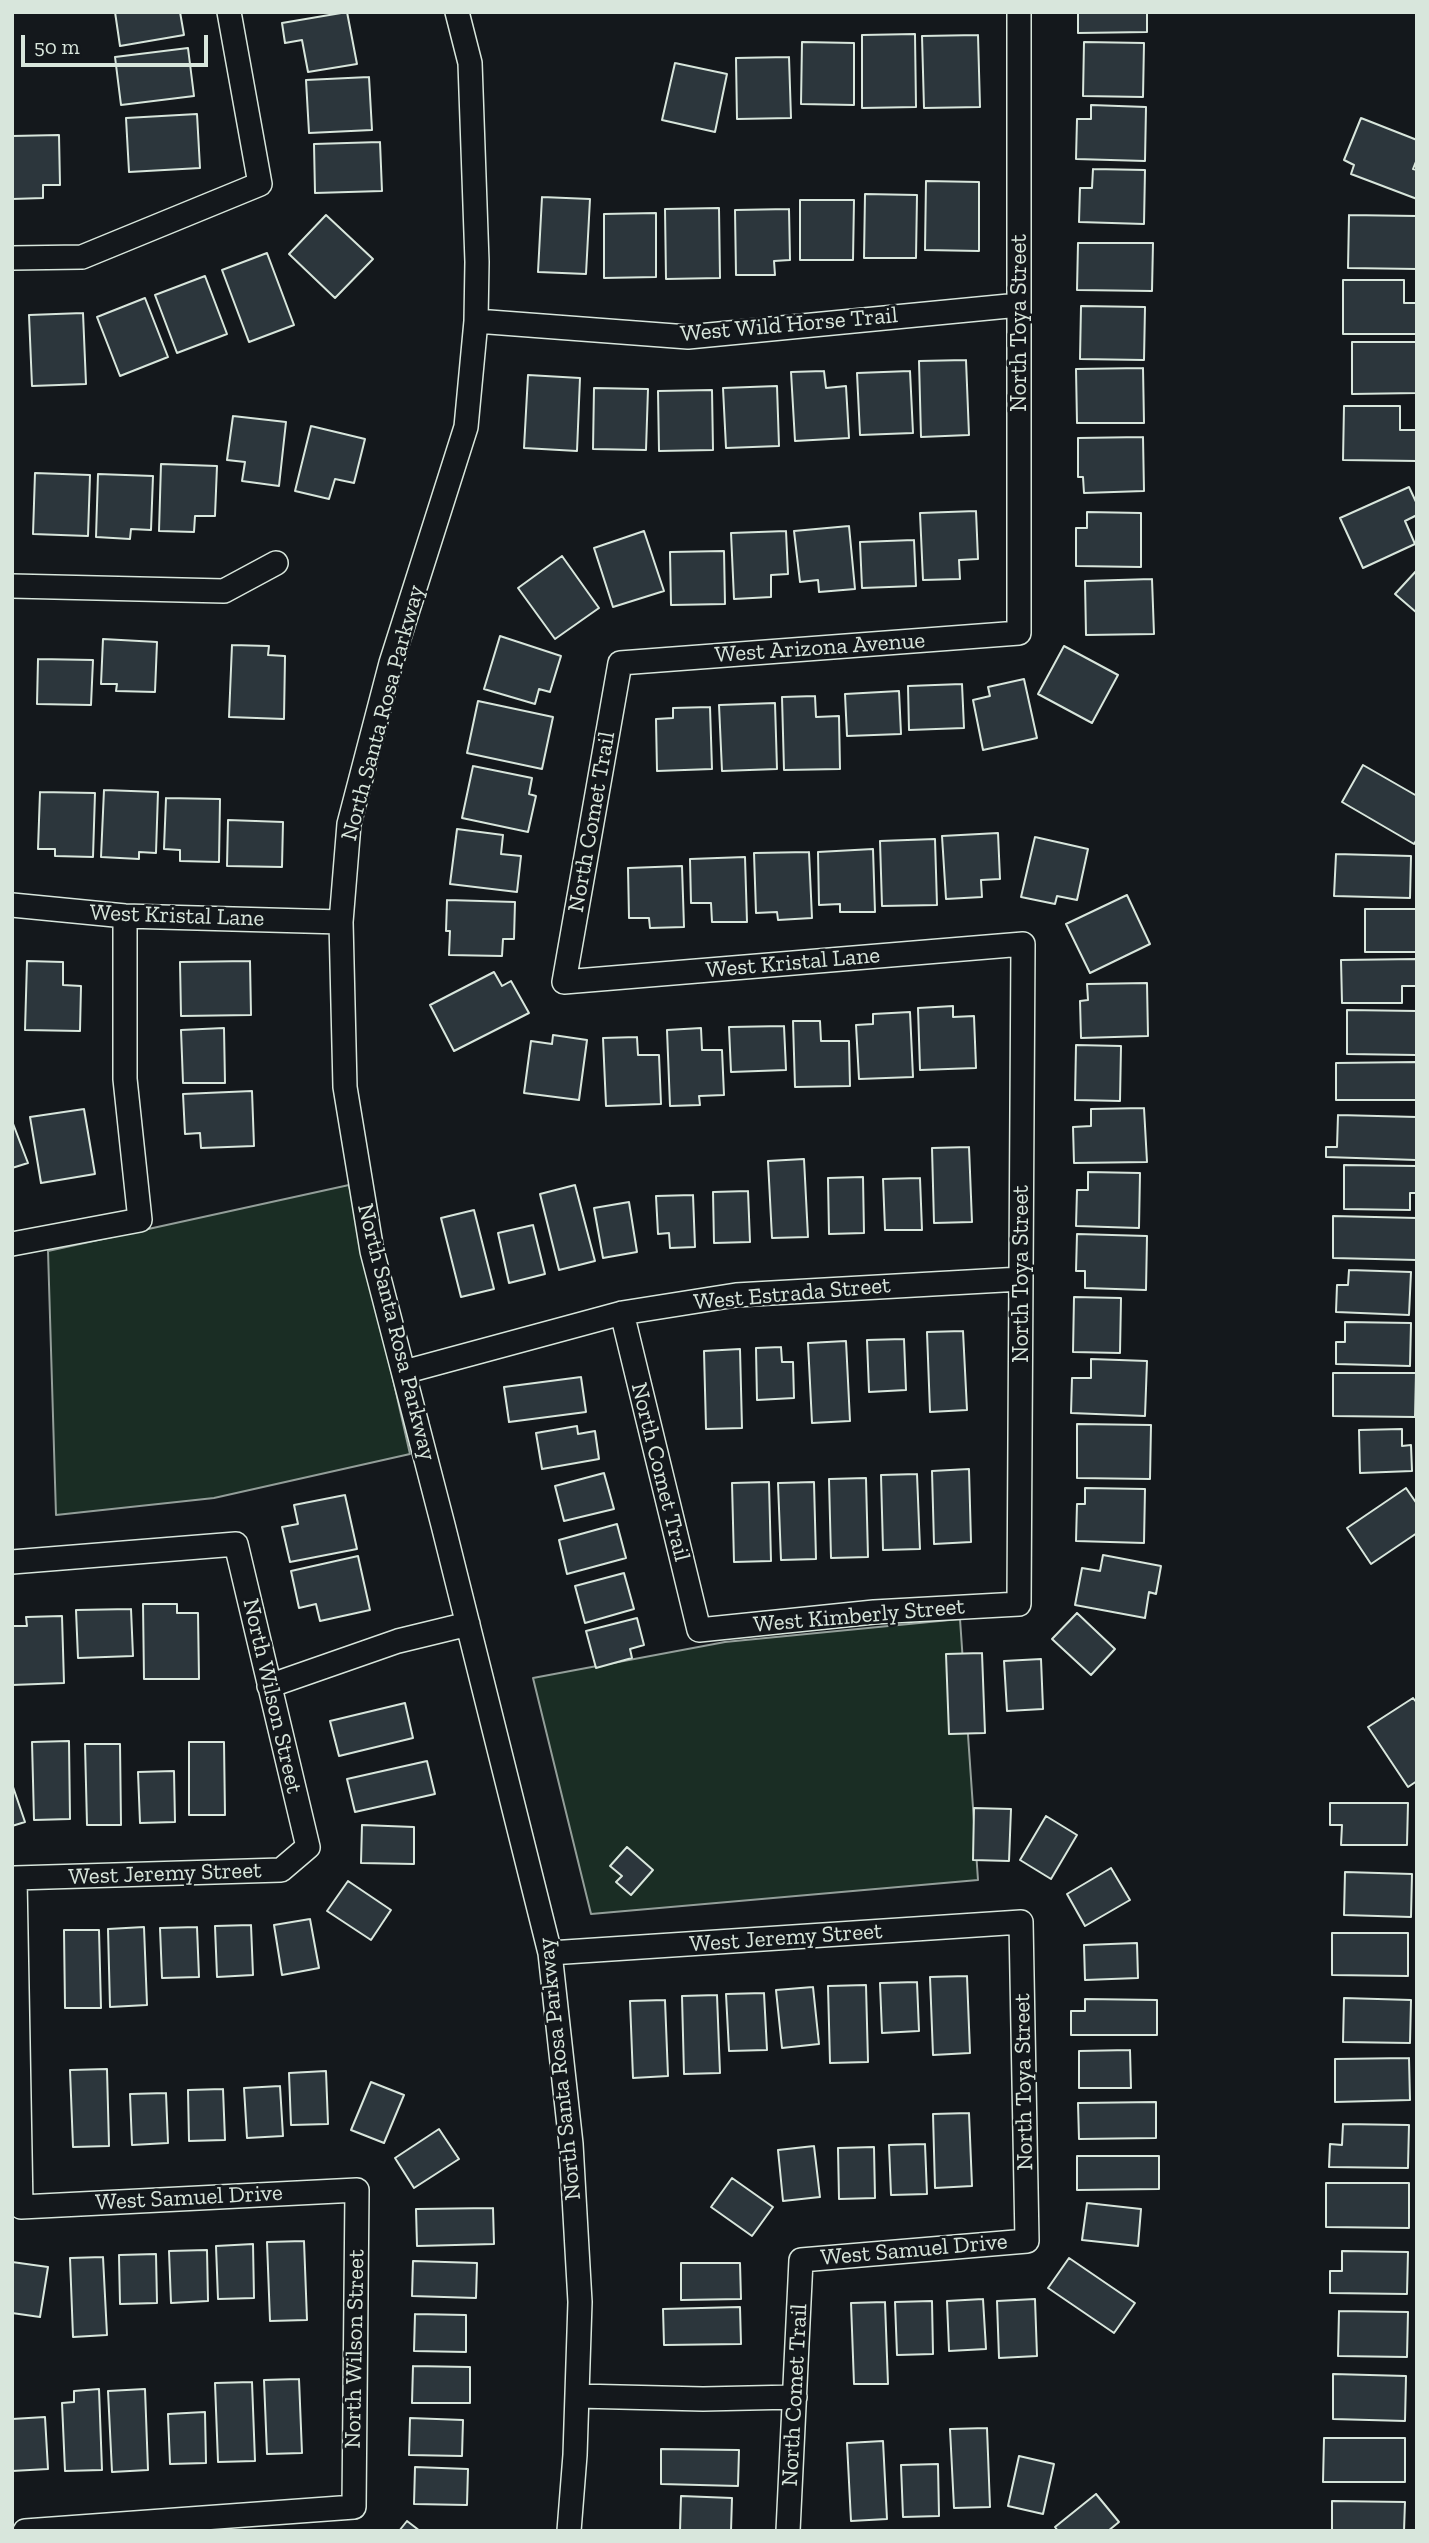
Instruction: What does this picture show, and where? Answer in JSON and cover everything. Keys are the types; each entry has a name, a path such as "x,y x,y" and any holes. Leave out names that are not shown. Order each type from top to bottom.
{"street":[{"path":"12,258 82,257 260,184 229,12"},
{"name":"North Santa Rosa Parkway","path":"457,12 470,63 477,262 466,427 391,663 349,824 341,922 345,1087 372,1251 550,1953 571,2144 580,2302 578,2396 569,2531"},
{"name":"North Toya Street","path":"1019,12 1019,633"},
{"name":"West Wild Horse Trail","path":"475,321 688,337 1019,305"},
{"path":"12,586 224,591 276,563"},
{"name":"West Arizona Avenue","path":"620,663 1019,633"},
{"name":"North Comet Trail","path":"564,982 620,663"},
{"name":"West Kristal Lane","path":"12,905 125,916 341,922"},
{"path":"12,1244 140,1220 125,1079 125,916"},
{"name":"North Toya Street","path":"1019,1604 1023,944"},
{"name":"West Kristal Lane","path":"564,982 1023,944"},
{"name":"West Estrada Street","path":"404,1372 622,1313 736,1295 1021,1279"},
{"name":"North Comet Trail","path":"622,1313 699,1630"},
{"name":"North Wilson Street","path":"12,1562 236,1544 308,1847"},
{"name":"West Kimberly Street","path":"699,1630 874,1612 1019,1604"},
{"path":"270,1686 398,1641 468,1624"},
{"name":"West Jeremy Street","path":"21,2207 15,1878 281,1870 308,1847"},
{"name":"North Toya Street","path":"1021,1922 1027,2241"},
{"name":"West Jeremy Street","path":"550,1953 1021,1922"},
{"name":"North Wilson Street","path":"25,2530 354,2507 356,2190"},
{"name":"West Samuel Drive","path":"21,2207 356,2190"},
{"name":"West Samuel Drive","path":"801,2260 1027,2241"},
{"name":"North Comet Trail","path":"788,2531 801,2260"},
{"path":"578,2396 703,2399 795,2397"}],"green space":[{"path":"349,1185 410,1454 214,1498 56,1515 48,1251"},
{"path":"960,1619 978,1880 591,1914 533,1678 725,1642"}],"building":[{"path":"115,12 180,12 184,35 120,46"},
{"path":"347,12 357,64 308,72 302,40 285,43 282,23"},
{"path":"1078,12 1147,12 1147,32 1078,33"},
{"path":"915,34 916,107 862,108 862,35"},
{"path":"978,35 980,107 924,108 922,36"},
{"path":"802,42 854,43 854,105 801,104"},
{"path":"1084,42 1144,43 1143,97 1083,96"},
{"path":"188,48 194,96 121,105 115,57"},
{"path":"789,57 791,118 737,119 736,58"},
{"path":"675,63 727,74 715,132 662,120"},
{"path":"369,77 372,130 309,133 306,80"},
{"path":"1091,105 1146,107 1145,161 1076,159 1077,119 1091,119"},
{"path":"197,114 200,168 129,172 126,118"},
{"path":"1361,118 1417,140 1417,159 1413,169 1417,170 1417,199 1351,174 1354,165 1344,160"},
{"path":"59,135 60,185 43,185 43,198 12,199 12,136"},
{"path":"380,142 382,191 315,193 314,144"},
{"path":"1093,169 1145,170 1144,224 1079,222 1080,188 1092,188"},
{"path":"926,181 979,182 979,251 925,250"},
{"path":"865,194 917,195 916,258 864,258"},
{"path":"542,197 590,199 586,274 538,272"},
{"path":"800,200 854,200 853,260 800,260"},
{"path":"719,208 720,278 666,279 665,209"},
{"path":"789,209 790,260 774,261 775,275 736,275 735,210"},
{"path":"656,213 656,277 604,278 604,214"},
{"path":"326,215 373,259 335,298 289,254"},
{"path":"1349,215 1417,216 1417,269 1348,268"},
{"path":"1078,243 1153,243 1152,291 1077,290"},
{"path":"267,253 294,325 249,342 222,270"},
{"path":"205,276 227,334 177,353 155,295"},
{"path":"1343,280 1404,280 1404,303 1417,303 1417,334 1343,334"},
{"path":"145,298 168,357 120,376 97,317"},
{"path":"1081,306 1145,307 1144,360 1080,359"},
{"path":"83,313 86,384 32,386 29,315"},
{"path":"1352,342 1417,342 1417,393 1352,394"},
{"path":"966,360 969,435 921,437 919,361"},
{"path":"1143,368 1144,423 1077,423 1076,369"},
{"path":"824,371 826,388 846,386 849,438 795,441 791,372"},
{"path":"910,371 913,433 860,435 857,373"},
{"path":"528,375 580,378 577,451 524,448"},
{"path":"777,386 779,446 726,448 723,388"},
{"path":"594,388 648,389 646,450 593,449"},
{"path":"712,390 713,450 659,451 658,391"},
{"path":"1344,406 1400,406 1400,430 1417,430 1417,461 1343,460"},
{"path":"233,416 286,422 279,486 242,481 245,462 227,460"},
{"path":"311,426 365,439 354,483 335,479 329,499 295,491"},
{"path":"1143,437 1144,491 1084,493 1083,477 1078,477 1078,438"},
{"path":"161,464 217,466 215,516 195,516 194,532 159,531"},
{"path":"35,473 90,475 88,536 33,534"},
{"path":"98,474 153,476 151,530 131,529 130,539 96,537"},
{"path":"1409,487 1417,504 1417,515 1405,521 1415,544 1363,568 1340,518"},
{"path":"976,511 978,559 959,560 960,579 923,580 920,513"},
{"path":"1087,512 1141,513 1141,567 1076,566 1076,528 1087,528"},
{"path":"849,526 855,589 819,592 818,580 800,582 794,531"},
{"path":"644,531 664,591 613,607 594,548"},
{"path":"786,531 788,574 771,575 771,597 734,599 731,533"},
{"path":"914,540 916,586 862,588 860,542"},
{"path":"724,551 725,604 671,605 670,552"},
{"path":"562,556 599,608 555,639 518,588"},
{"path":"1417,570 1417,613 1395,594"},
{"path":"1152,579 1154,634 1086,635 1085,581"},
{"path":"500,636 561,656 550,692 539,689 535,704 484,689"},
{"path":"103,639 157,642 155,692 116,691 117,684 101,684"},
{"path":"232,645 269,646 268,655 285,656 284,719 229,717"},
{"path":"1064,646 1118,675 1092,723 1038,694"},
{"path":"38,659 93,660 91,705 37,704"},
{"path":"1024,679 1037,738 983,750 973,700 990,696 988,687"},
{"path":"962,684 964,728 909,730 908,686"},
{"path":"899,691 901,734 847,736 845,694"},
{"path":"815,696 816,717 839,716 840,769 784,770 782,697"},
{"path":"478,701 553,717 542,769 467,753"},
{"path":"775,703 777,769 722,771 719,705"},
{"path":"710,707 712,769 657,771 656,719 673,718 673,708"},
{"path":"1363,765 1417,796 1417,839 1414,844 1342,802"},
{"path":"473,766 532,778 529,794 536,796 528,832 462,818"},
{"path":"104,790 158,792 156,853 139,852 139,859 101,857"},
{"path":"40,792 95,793 93,857 55,856 55,849 38,849"},
{"path":"166,798 220,799 219,862 180,861 180,850 164,849"},
{"path":"228,820 283,822 282,867 227,866"},
{"path":"457,829 503,835 501,854 521,856 517,892 450,884"},
{"path":"998,833 1000,879 981,880 982,897 946,899 942,836"},
{"path":"1035,837 1088,849 1077,900 1057,896 1055,904 1021,897"},
{"path":"935,839 937,905 882,906 880,841"},
{"path":"873,849 875,912 840,912 840,904 819,905 818,852"},
{"path":"809,852 812,918 778,920 777,912 756,913 754,853"},
{"path":"1336,854 1411,856 1410,898 1334,896"},
{"path":"745,857 747,922 712,922 711,903 691,903 690,859"},
{"path":"682,866 684,927 650,928 649,918 629,918 628,868"},
{"path":"1127,895 1150,944 1090,973 1066,924"},
{"path":"447,900 515,902 514,939 503,939 502,956 449,955 450,931 446,931"},
{"path":"1365,909 1417,909 1417,952 1365,952"},
{"path":"1417,959 1417,986 1402,986 1402,1003 1342,1003 1341,960"},
{"path":"27,961 63,962 63,985 81,986 80,1031 25,1030"},
{"path":"250,961 251,1015 181,1016 180,962"},
{"path":"494,972 502,986 511,981 529,1013 454,1051 430,1005"},
{"path":"1147,983 1148,1036 1081,1038 1080,1001 1088,1000 1087,984"},
{"path":"953,1006 953,1017 974,1016 976,1068 920,1070 918,1008"},
{"path":"1347,1010 1417,1011 1416,1055 1347,1054"},
{"path":"910,1012 913,1077 859,1079 856,1025 873,1024 873,1014"},
{"path":"793,1021 820,1021 821,1041 849,1041 850,1086 795,1087"},
{"path":"784,1026 786,1070 731,1072 729,1027"},
{"path":"224,1028 225,1083 183,1083 181,1030"},
{"path":"701,1028 702,1050 722,1050 724,1095 699,1096 700,1105 670,1106 667,1030"},
{"path":"553,1035 587,1040 579,1100 524,1093 531,1041 552,1044"},
{"path":"637,1037 638,1055 659,1055 661,1104 606,1106 603,1038"},
{"path":"1076,1045 1121,1046 1120,1101 1075,1100"},
{"path":"1417,1062 1417,1100 1336,1100 1336,1063"},
{"path":"252,1091 254,1146 201,1148 200,1133 185,1134 183,1094"},
{"path":"1144,1108 1147,1162 1074,1163 1073,1127 1091,1126 1091,1109"},
{"path":"84,1109 95,1174 41,1183 30,1117"},
{"path":"1338,1115 1417,1117 1416,1160 1326,1157 1326,1147 1337,1147"},
{"path":"12,1121 28,1163 12,1168"},
{"path":"969,1147 972,1222 934,1223 932,1148"},
{"path":"804,1159 808,1237 772,1238 768,1161"},
{"path":"1344,1165 1417,1166 1417,1193 1410,1193 1410,1210 1344,1209"},
{"path":"1088,1172 1140,1173 1139,1228 1076,1226 1077,1190 1088,1190"},
{"path":"863,1177 864,1233 829,1234 828,1178"},
{"path":"920,1178 922,1230 885,1230 883,1179"},
{"path":"575,1185 595,1261 559,1270 540,1194"},
{"path":"748,1191 750,1242 714,1243 713,1192"},
{"path":"693,1195 695,1247 670,1248 669,1233 658,1234 656,1196"},
{"path":"629,1202 637,1252 603,1258 594,1208"},
{"path":"474,1210 494,1289 461,1297 441,1218"},
{"path":"1333,1216 1417,1218 1417,1260 1333,1258"},
{"path":"533,1225 545,1274 509,1283 498,1233"},
{"path":"1077,1234 1147,1236 1146,1290 1085,1288 1085,1271 1076,1271"},
{"path":"1349,1270 1411,1272 1409,1315 1336,1312 1337,1285 1348,1285"},
{"path":"1074,1297 1121,1298 1120,1353 1073,1352"},
{"path":"1345,1322 1411,1323 1410,1366 1336,1364 1336,1342 1345,1342"},
{"path":"963,1331 967,1410 930,1412 927,1332"},
{"path":"904,1339 906,1390 869,1392 867,1340"},
{"path":"846,1341 850,1421 812,1423 808,1343"},
{"path":"781,1347 782,1362 793,1362 794,1398 757,1400 756,1348"},
{"path":"740,1349 742,1428 706,1429 704,1351"},
{"path":"1091,1359 1147,1361 1145,1416 1071,1413 1072,1378 1091,1378"},
{"path":"1333,1373 1416,1373 1415,1417 1333,1416"},
{"path":"581,1377 586,1412 509,1422 504,1387"},
{"path":"1077,1424 1151,1425 1150,1479 1077,1478"},
{"path":"577,1426 578,1434 595,1431 599,1459 542,1469 536,1433"},
{"path":"1402,1429 1402,1446 1411,1445 1412,1471 1360,1473 1359,1430"},
{"path":"969,1469 971,1542 934,1544 932,1471"},
{"path":"604,1473 614,1509 564,1521 555,1486"},
{"path":"917,1474 920,1549 883,1550 881,1475"},
{"path":"866,1478 868,1557 831,1558 829,1479"},
{"path":"769,1482 771,1561 734,1562 732,1483"},
{"path":"814,1482 816,1559 781,1560 778,1483"},
{"path":"1085,1488 1145,1489 1144,1543 1076,1541 1077,1504 1085,1504"},
{"path":"1406,1488 1417,1504 1417,1533 1371,1564 1347,1528"},
{"path":"345,1495 357,1549 290,1562 282,1527 298,1524 294,1505"},
{"path":"617,1524 626,1558 567,1574 559,1540"},
{"path":"1103,1555 1161,1566 1156,1594 1149,1592 1145,1618 1075,1605 1082,1568 1100,1571"},
{"path":"358,1556 370,1610 320,1621 316,1604 299,1608 291,1571"},
{"path":"624,1573 634,1609 585,1623 575,1586"},
{"path":"143,1604 177,1604 177,1613 198,1613 199,1679 144,1679"},
{"path":"131,1609 133,1656 78,1658 76,1610"},
{"path":"1077,1613 1115,1649 1091,1675 1052,1639"},
{"path":"62,1616 64,1683 12,1685 12,1626 27,1626 26,1617"},
{"path":"637,1618 644,1645 630,1649 632,1658 596,1668 586,1631"},
{"path":"982,1653 985,1733 949,1734 946,1654"},
{"path":"1041,1659 1043,1709 1007,1711 1004,1661"},
{"path":"1413,1698 1417,1703 1417,1781 1408,1787 1368,1727"},
{"path":"405,1703 413,1738 339,1756 330,1721"},
{"path":"69,1741 70,1819 34,1820 32,1742"},
{"path":"189,1742 224,1742 225,1815 189,1815"},
{"path":"85,1744 120,1744 121,1825 87,1825"},
{"path":"427,1761 435,1794 355,1812 347,1779"},
{"path":"174,1771 175,1822 140,1823 138,1772"},
{"path":"12,1784 25,1822 12,1826"},
{"path":"1330,1803 1408,1803 1407,1845 1341,1845 1342,1825 1330,1825"},
{"path":"974,1808 1011,1809 1009,1861 973,1860"},
{"path":"1046,1816 1077,1835 1051,1879 1020,1860"},
{"path":"362,1825 414,1827 414,1864 361,1863"},
{"path":"627,1847 653,1870 631,1895 616,1882 622,1876 610,1866"},
{"path":"1111,1868 1130,1900 1085,1926 1067,1894"},
{"path":"1345,1872 1412,1874 1411,1917 1344,1915"},
{"path":"348,1881 391,1910 371,1940 327,1911"},
{"path":"310,1919 319,1968 282,1975 274,1925"},
{"path":"251,1925 253,1975 217,1977 215,1926"},
{"path":"144,1927 147,2005 110,2007 108,1929"},
{"path":"197,1927 199,1977 162,1978 160,1928"},
{"path":"64,1930 99,1930 101,2008 65,2008"},
{"path":"1332,1933 1408,1933 1408,1976 1332,1975"},
{"path":"1137,1943 1138,1978 1085,1980 1084,1945"},
{"path":"967,1976 970,2053 933,2055 930,1977"},
{"path":"917,1982 919,2031 882,2033 880,1983"},
{"path":"866,1985 868,2062 830,2063 828,1986"},
{"path":"813,1987 819,2044 782,2048 776,1990"},
{"path":"764,1993 767,2050 729,2051 726,1994"},
{"path":"717,1995 720,2073 684,2074 682,1996"},
{"path":"1344,1998 1411,2000 1410,2043 1343,2042"},
{"path":"1085,1999 1157,2000 1157,2035 1071,2035 1071,2011 1085,2011"},
{"path":"665,2000 668,2076 633,2078 630,2001"},
{"path":"1130,2050 1131,2088 1079,2088 1079,2051"},
{"path":"1409,2058 1410,2100 1335,2102 1335,2059"},
{"path":"107,2069 109,2146 73,2147 70,2070"},
{"path":"326,2071 328,2124 291,2125 289,2073"},
{"path":"371,2082 404,2095 384,2143 351,2130"},
{"path":"280,2086 283,2136 247,2138 244,2088"},
{"path":"223,2089 225,2140 189,2141 188,2090"},
{"path":"166,2093 168,2143 132,2145 130,2094"},
{"path":"1156,2102 1156,2138 1079,2139 1078,2103"},
{"path":"969,2113 972,2186 935,2188 933,2114"},
{"path":"1343,2124 1409,2125 1408,2168 1329,2167 1330,2144 1342,2145"},
{"path":"439,2129 459,2159 414,2188 395,2158"},
{"path":"925,2144 927,2194 891,2195 889,2145"},
{"path":"814,2146 820,2197 783,2201 778,2150"},
{"path":"874,2147 875,2198 839,2199 838,2148"},
{"path":"1077,2156 1159,2156 1159,2189 1077,2190"},
{"path":"732,2178 773,2207 752,2236 711,2207"},
{"path":"1326,2183 1409,2183 1409,2228 1326,2227"},
{"path":"1087,2203 1141,2209 1138,2246 1082,2240"},
{"path":"493,2208 494,2244 417,2246 416,2209"},
{"path":"304,2241 307,2320 270,2321 267,2242"},
{"path":"253,2244 254,2298 218,2299 216,2246"},
{"path":"207,2250 208,2301 171,2303 169,2251"},
{"path":"1342,2251 1408,2252 1407,2294 1330,2293 1330,2271 1342,2271"},
{"path":"156,2254 157,2303 120,2304 119,2255"},
{"path":"103,2257 107,2335 73,2337 70,2258"},
{"path":"1069,2258 1135,2303 1114,2333 1048,2288"},
{"path":"413,2261 477,2263 476,2298 412,2296"},
{"path":"12,2262 48,2267 40,2317 12,2313"},
{"path":"681,2263 740,2263 741,2299 681,2300"},
{"path":"983,2299 986,2349 949,2351 947,2301"},
{"path":"1035,2299 1037,2356 999,2358 997,2301"},
{"path":"932,2301 933,2354 897,2355 895,2302"},
{"path":"885,2302 888,2384 854,2384 851,2303"},
{"path":"740,2307 741,2344 664,2345 663,2309"},
{"path":"1339,2311 1408,2312 1407,2357 1338,2356"},
{"path":"415,2314 466,2315 466,2352 414,2351"},
{"path":"413,2366 470,2367 470,2403 412,2403"},
{"path":"1333,2374 1406,2376 1405,2421 1333,2419"},
{"path":"299,2379 302,2453 267,2454 264,2380"},
{"path":"252,2382 255,2461 218,2462 215,2383"},
{"path":"99,2389 102,2470 65,2471 62,2403 74,2402 74,2391"},
{"path":"145,2389 148,2470 112,2472 108,2391"},
{"path":"205,2412 206,2463 170,2464 168,2414"},
{"path":"45,2417 48,2469 12,2471 12,2419"},
{"path":"410,2418 463,2420 462,2456 409,2455"},
{"path":"987,2428 990,2507 954,2508 950,2429"},
{"path":"1324,2438 1405,2438 1405,2482 1323,2482"},
{"path":"883,2441 887,2519 851,2521 847,2443"},
{"path":"661,2449 739,2450 738,2486 661,2484"},
{"path":"1019,2456 1054,2464 1043,2514 1008,2506"},
{"path":"938,2464 939,2516 903,2517 901,2465"},
{"path":"415,2467 468,2469 467,2505 414,2504"},
{"path":"1096,2494 1119,2522 1108,2531 1058,2531 1055,2527"},
{"path":"681,2496 732,2498 731,2531 680,2531"},
{"path":"1332,2501 1405,2502 1404,2531 1332,2531"},
{"path":"407,2521 420,2531 399,2531"}]}
